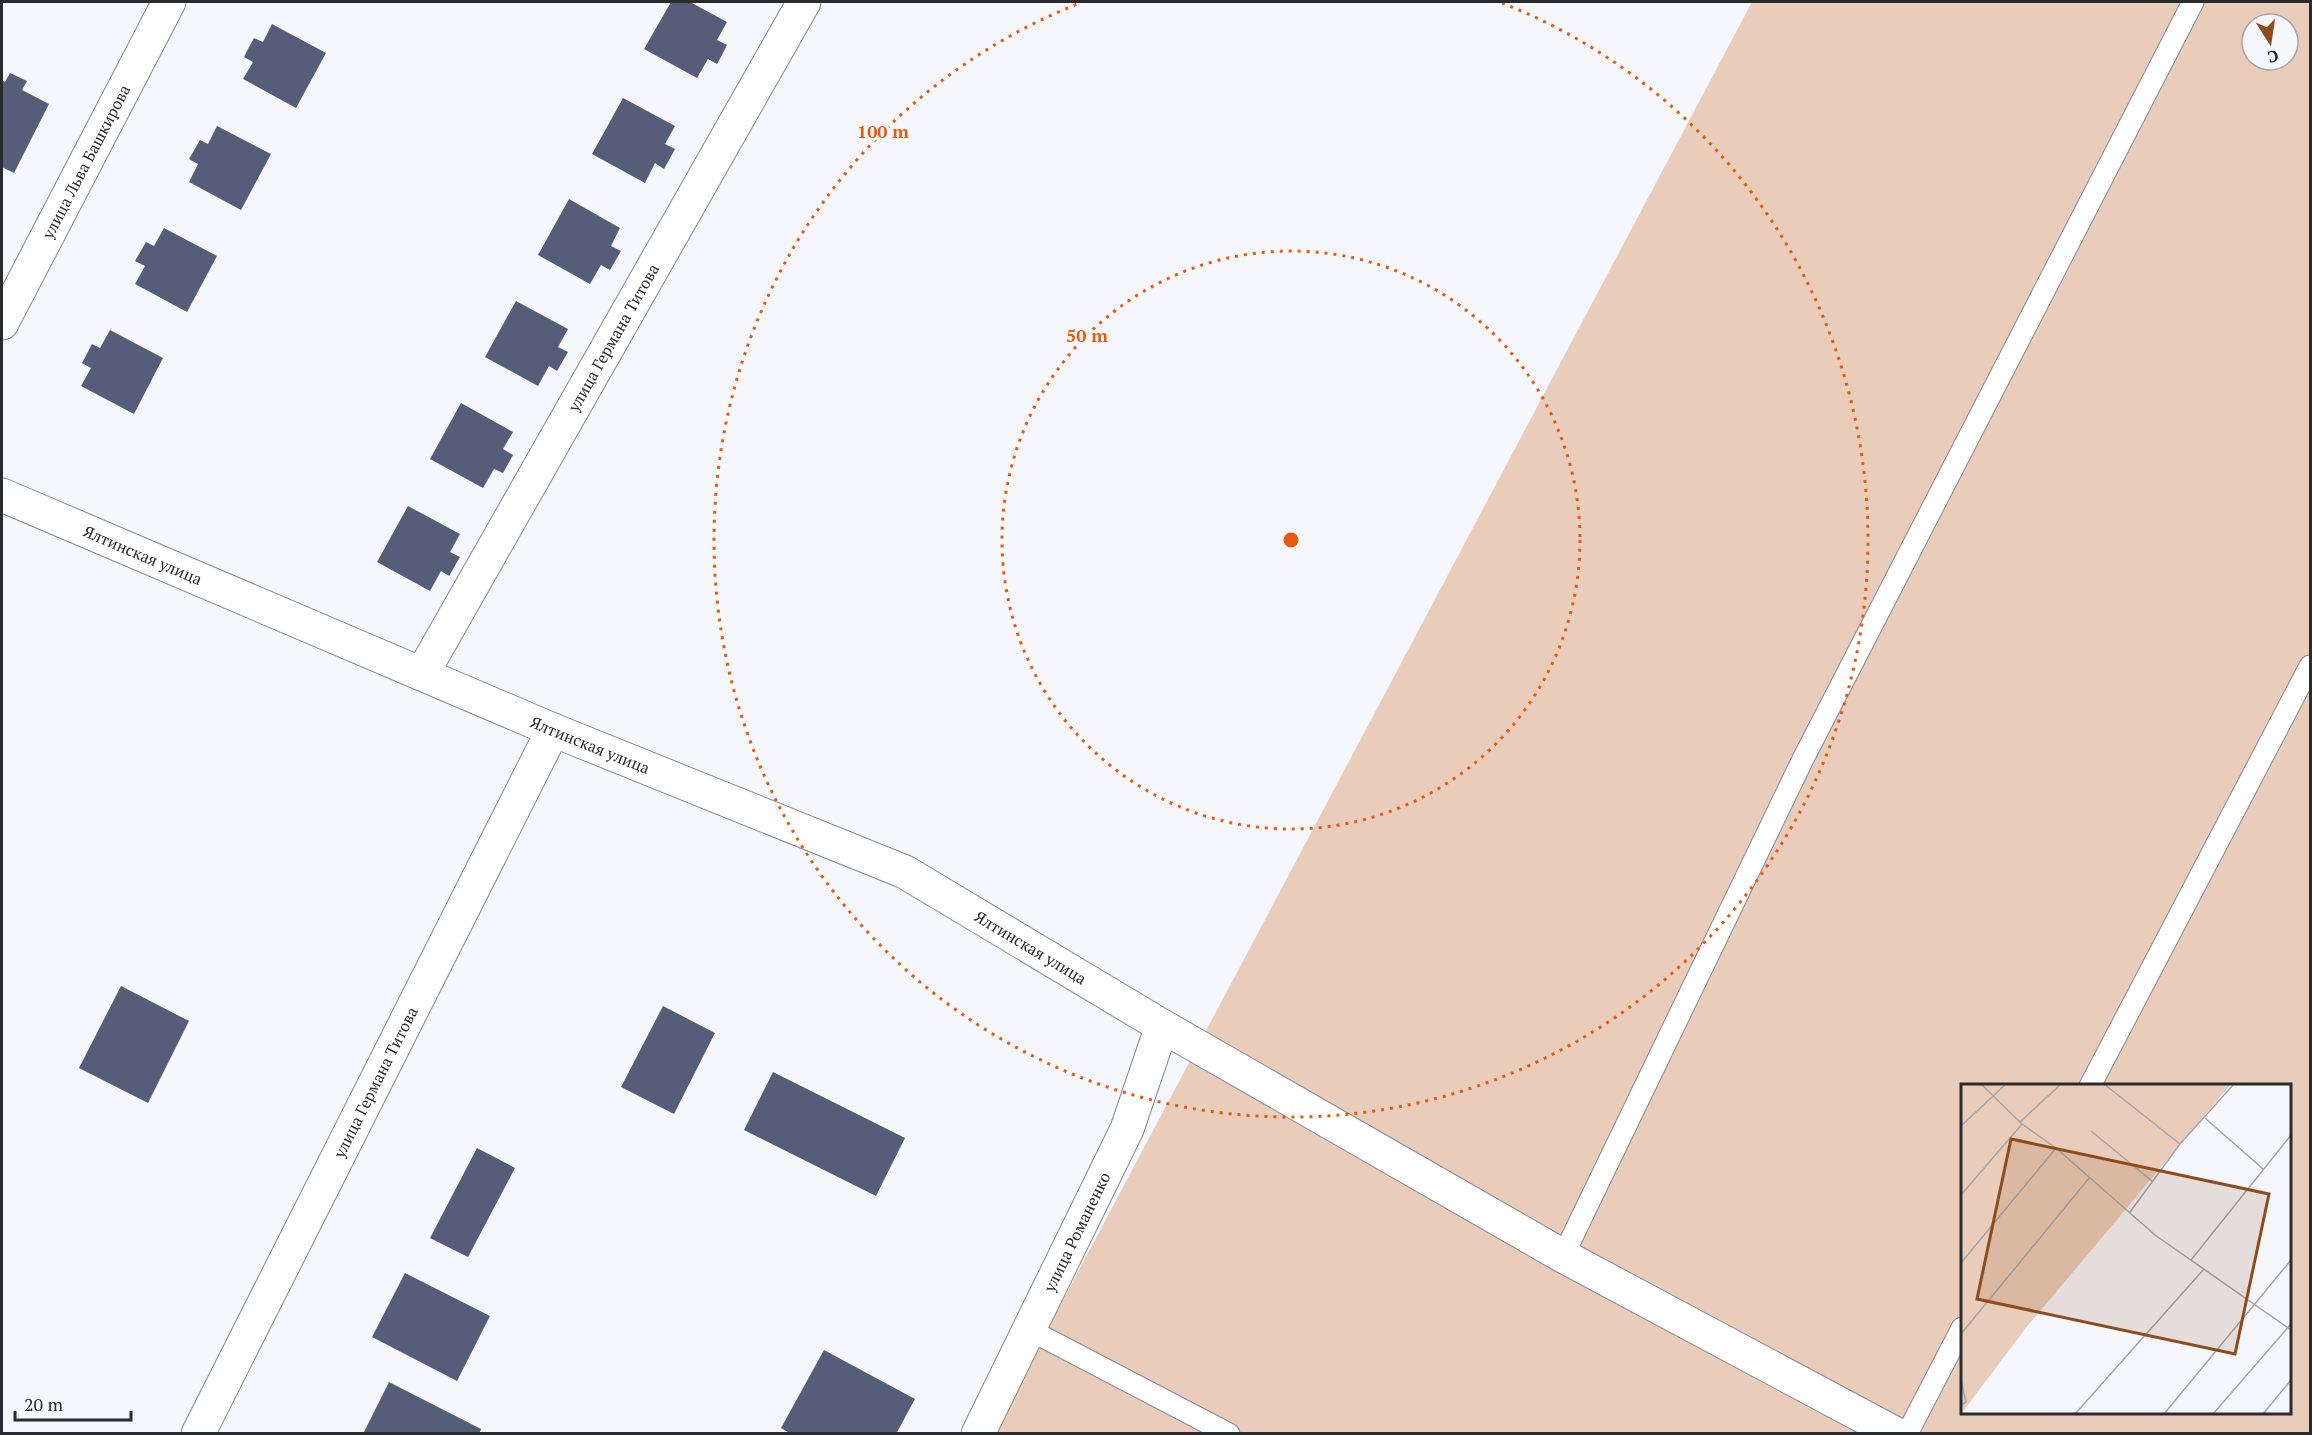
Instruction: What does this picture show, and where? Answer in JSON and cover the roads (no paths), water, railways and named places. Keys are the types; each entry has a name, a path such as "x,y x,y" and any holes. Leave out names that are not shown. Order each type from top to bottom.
{"street":[{"name":"улица Льва Башкирова","path":"2,323 169,2"},
{"name":"улица Германа Титова","path":"422,674 804,2"},
{"name":"Ялтинская улица","path":"2,495 554,730 905,872 1162,1026 1563,1256 1896,1434"},
{"name":"улица Германа Титова","path":"198,1434 554,730"},
{"name":"улица Романенко","path":"978,1434 1127,1129 1162,1026"}],"lane":[{"path":"1563,1256 1809,748 2193,2"},
{"path":"2091,1084 2310,666"},
{"path":"1028,1329 1229,1434"},
{"path":"1907,1434 1961,1330"}]}
